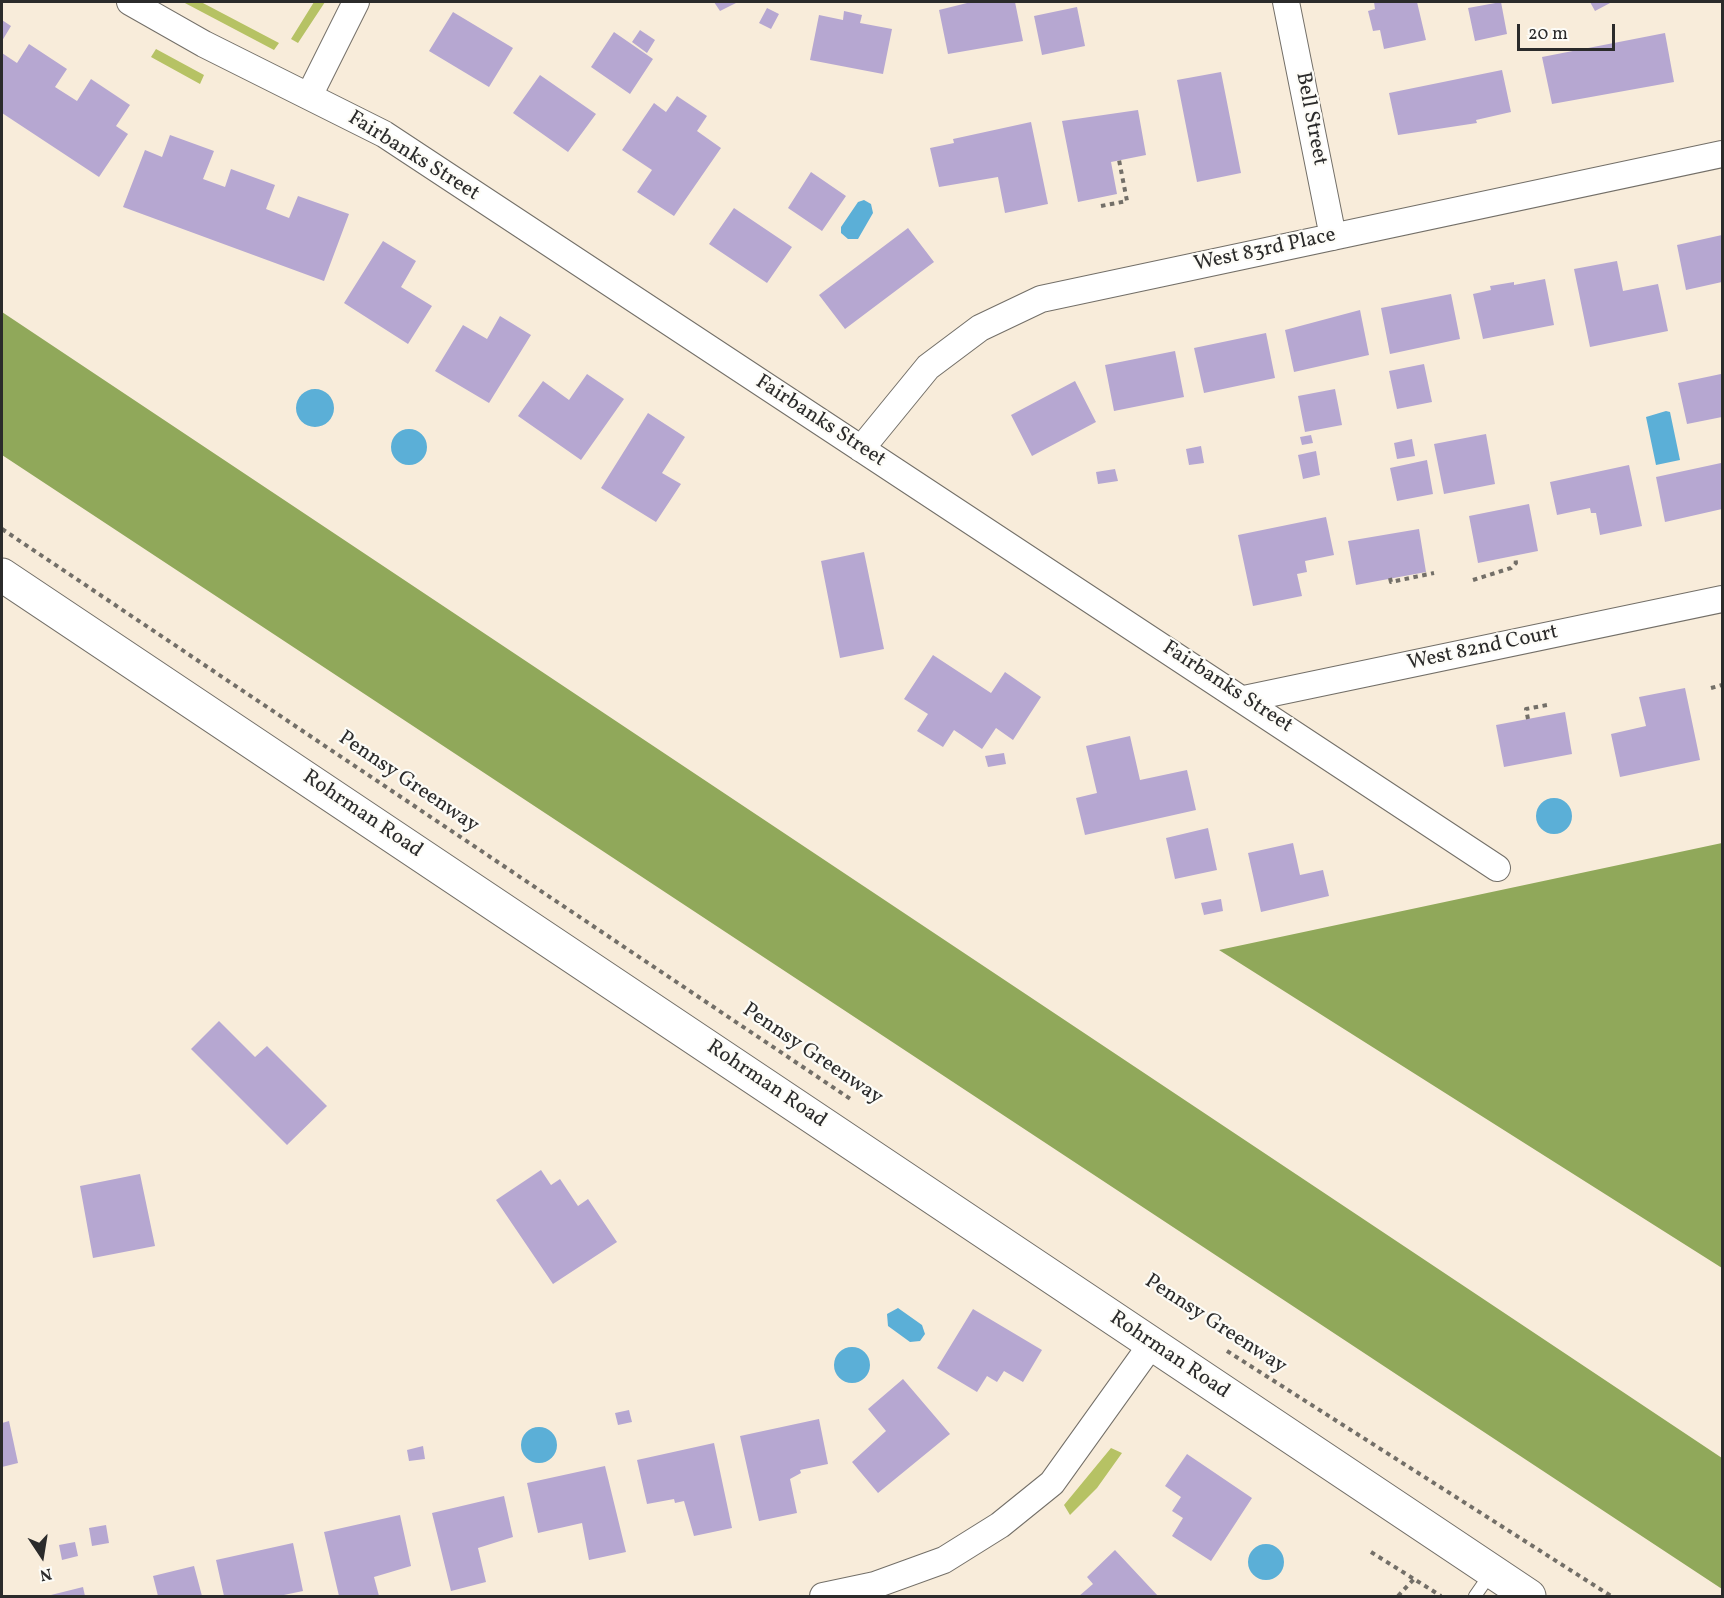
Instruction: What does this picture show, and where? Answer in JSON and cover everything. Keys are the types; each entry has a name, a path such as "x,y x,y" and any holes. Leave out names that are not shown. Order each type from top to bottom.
{"street":[{"name":"Fairbanks Street","path":"129,2 204,44 384,134 1497,868"},
{"path":"309,96 356,2"},
{"name":"Bell Street","path":"1286,2 1333,237"},
{"name":"West 83rd Place","path":"861,449 928,367 980,328 1041,299 1722,154"},
{"name":"Rohrman Road","path":"2,575 1151,1345 1483,1584 1529,1596"},
{"name":"West 82nd Court","path":"1244,699 1722,599"},
{"path":"823,1596 875,1585 944,1560 1000,1525 1052,1483 1151,1345"}],"path":[{"path":"1101,206 1127,201 1119,160"},
{"name":"Pennsy Greenway","path":"2,529 858,1104"},
{"path":"1473,580 1511,568 1516,563 1515,556"},
{"path":"1390,578 1391,582 1434,573"},
{"path":"1711,688 1722,685"},
{"path":"1528,719 1526,709 1547,705"},
{"name":"Pennsy Greenway","path":"1223,1348 1611,1596"},
{"path":"1371,1552 1441,1596"},
{"path":"1398,1596 1414,1579"}],"green space":[{"path":"183,2 201,2 279,43 274,50"},
{"path":"314,2 325,2 298,43 291,39"},
{"path":"156,49 204,75 200,84 151,57"},
{"path":"2,312 1722,1458 1722,1589 2,455"},
{"path":"1722,843 1722,1268 1219,950"},
{"path":"1111,1448 1122,1453 1097,1488 1070,1515 1064,1505"}],"water":[{"path":"864,200 871,204 873,213 858,239 848,239 841,233 841,227 858,202"},
{"path":"315,389 322,390 328,395 333,401 333,415 328,421 322,426 315,427 308,426 302,421 297,415 296,408 297,401 302,395 308,390"},
{"path":"1670,412 1680,460 1656,465 1646,417"},
{"path":"409,429 422,434 427,447 422,460 409,465 396,460 391,447 396,434"},
{"path":"1554,798 1567,803 1572,816 1567,829 1554,834 1541,829 1536,816 1541,803"},
{"path":"898,1308 922,1325 925,1334 920,1341 910,1342 888,1326 887,1314"},
{"path":"852,1347 865,1352 870,1365 865,1378 852,1383 839,1378 834,1365 839,1352"},
{"path":"539,1427 552,1432 557,1445 552,1458 539,1463 526,1458 521,1445 526,1432"},
{"path":"1266,1544 1278,1550 1284,1562 1278,1574 1266,1580 1254,1574 1248,1562 1254,1550"}],"building":[{"path":"714,2 738,2 720,11"},
{"path":"971,2 1015,2 1023,41 948,54 939,10"},
{"path":"1374,2 1417,2 1426,40 1384,49 1380,30 1373,31 1368,11 1375,9"},
{"path":"1501,2 1507,34 1475,41 1468,8"},
{"path":"1590,2 1612,2 1595,11"},
{"path":"1077,7 1085,46 1042,55 1034,16"},
{"path":"767,8 779,14 771,29 759,23"},
{"path":"844,11 862,15 860,23 892,29 883,74 810,60 819,15 843,20"},
{"path":"453,12 513,48 489,87 429,51"},
{"path":"2,20 11,26 2,41"},
{"path":"640,30 655,40 647,53 632,42"},
{"path":"614,32 653,59 630,94 591,67"},
{"path":"1665,33 1674,82 1552,104 1542,57"},
{"path":"29,44 67,69 55,87 77,101 91,79 130,105 116,126 128,134 99,177 2,113 2,53 17,63"},
{"path":"1502,70 1511,112 1476,120 1477,123 1398,135 1389,93"},
{"path":"1221,72 1241,173 1197,182 1177,80"},
{"path":"540,75 596,114 568,152 513,113"},
{"path":"677,96 707,116 697,131 721,148 674,216 637,192 652,170 622,150 654,103 666,112"},
{"path":"1138,110 1146,155 1111,162 1117,194 1078,202 1062,121"},
{"path":"1031,122 1048,204 1005,213 998,177 939,187 930,148 954,143 953,139"},
{"path":"170,135 214,151 203,179 225,187 231,169 275,185 266,209 289,218 298,196 349,214 324,281 123,207 145,150 162,157"},
{"path":"811,172 846,196 822,231 788,208"},
{"path":"734,208 792,247 767,283 709,244"},
{"path":"908,228 934,262 845,329 819,295"},
{"path":"1722,235 1722,282 1686,290 1677,245"},
{"path":"383,241 416,261 401,287 432,306 408,344 344,303"},
{"path":"1617,261 1623,291 1658,284 1668,331 1590,347 1574,269"},
{"path":"1545,279 1554,325 1483,339 1473,294 1491,290 1490,286 1514,282 1514,285"},
{"path":"1451,294 1460,339 1390,354 1381,308"},
{"path":"1360,310 1369,355 1294,372 1285,330"},
{"path":"500,316 531,335 489,403 435,371 463,325 487,339"},
{"path":"1266,333 1275,378 1204,393 1194,348"},
{"path":"1175,351 1184,397 1114,411 1105,365"},
{"path":"1424,364 1432,402 1397,409 1389,371"},
{"path":"587,374 624,399 581,460 518,416 543,381 569,400"},
{"path":"1721,374 1722,417 1687,424 1678,383"},
{"path":"1075,381 1096,422 1032,456 1011,415"},
{"path":"1335,389 1342,425 1305,432 1298,396"},
{"path":"648,413 685,437 662,473 681,484 656,522 601,488"},
{"path":"1486,434 1495,484 1444,494 1434,444"},
{"path":"1311,435 1313,443 1302,445 1300,437"},
{"path":"1412,439 1415,456 1397,459 1394,443"},
{"path":"1201,446 1204,463 1189,465 1186,449"},
{"path":"1316,451 1320,475 1303,479 1298,455"},
{"path":"1427,460 1433,494 1397,501 1390,468"},
{"path":"1721,463 1722,509 1665,522 1656,477"},
{"path":"1629,465 1642,526 1600,535 1596,513 1591,513 1590,508 1557,515 1550,482"},
{"path":"1115,469 1118,481 1098,484 1096,472"},
{"path":"1529,504 1538,551 1478,563 1469,516"},
{"path":"1326,517 1334,555 1305,561 1307,572 1297,574 1302,596 1253,606 1238,535"},
{"path":"1419,529 1426,572 1356,585 1348,541"},
{"path":"864,552 884,649 840,658 821,561"},
{"path":"933,655 991,693 1005,672 1041,697 1013,740 996,728 982,749 954,730 943,747 917,731 928,714 904,699"},
{"path":"1685,688 1700,760 1620,777 1611,734 1646,726 1639,697"},
{"path":"1565,712 1572,754 1504,767 1496,725"},
{"path":"1130,736 1140,780 1187,770 1196,810 1085,835 1076,798 1097,793 1086,746"},
{"path":"1004,753 1006,764 988,767 985,756"},
{"path":"1208,828 1217,870 1175,879 1166,838"},
{"path":"1293,843 1300,875 1323,870 1329,896 1261,912 1248,853"},
{"path":"1221,899 1223,911 1204,915 1201,903"},
{"path":"219,1021 255,1057 267,1046 327,1106 287,1145 191,1049"},
{"path":"541,1170 551,1185 560,1179 578,1206 588,1199 617,1242 553,1284 496,1200"},
{"path":"140,1174 155,1246 93,1258 80,1186"},
{"path":"973,1309 1042,1350 1023,1382 1004,1371 997,1382 987,1376 977,1392 937,1368"},
{"path":"903,1379 950,1434 878,1493 852,1462 886,1431 868,1409"},
{"path":"629,1410 632,1422 618,1425 615,1413"},
{"path":"819,1419 828,1464 800,1470 801,1473 790,1479 797,1513 759,1521 740,1436"},
{"path":"9,1421 18,1463 2,1467 2,1423"},
{"path":"714,1443 732,1528 694,1536 684,1501 675,1503 674,1499 647,1504 637,1460"},
{"path":"423,1446 425,1459 409,1461 407,1450"},
{"path":"1187,1454 1252,1498 1211,1561 1172,1536 1183,1518 1172,1511 1181,1497 1165,1486"},
{"path":"605,1466 626,1552 589,1560 582,1523 538,1533 527,1483"},
{"path":"504,1496 513,1537 478,1548 486,1582 451,1591 432,1513"},
{"path":"400,1515 411,1566 374,1577 379,1596 339,1596 324,1532"},
{"path":"106,1525 109,1543 92,1546 89,1528"},
{"path":"75,1542 78,1556 62,1560 59,1545"},
{"path":"293,1543 303,1591 279,1596 224,1596 216,1560"},
{"path":"1115,1550 1158,1596 1079,1596 1093,1584 1087,1577"},
{"path":"194,1566 202,1596 158,1596 153,1576"},
{"path":"83,1587 85,1596 47,1596"}]}
